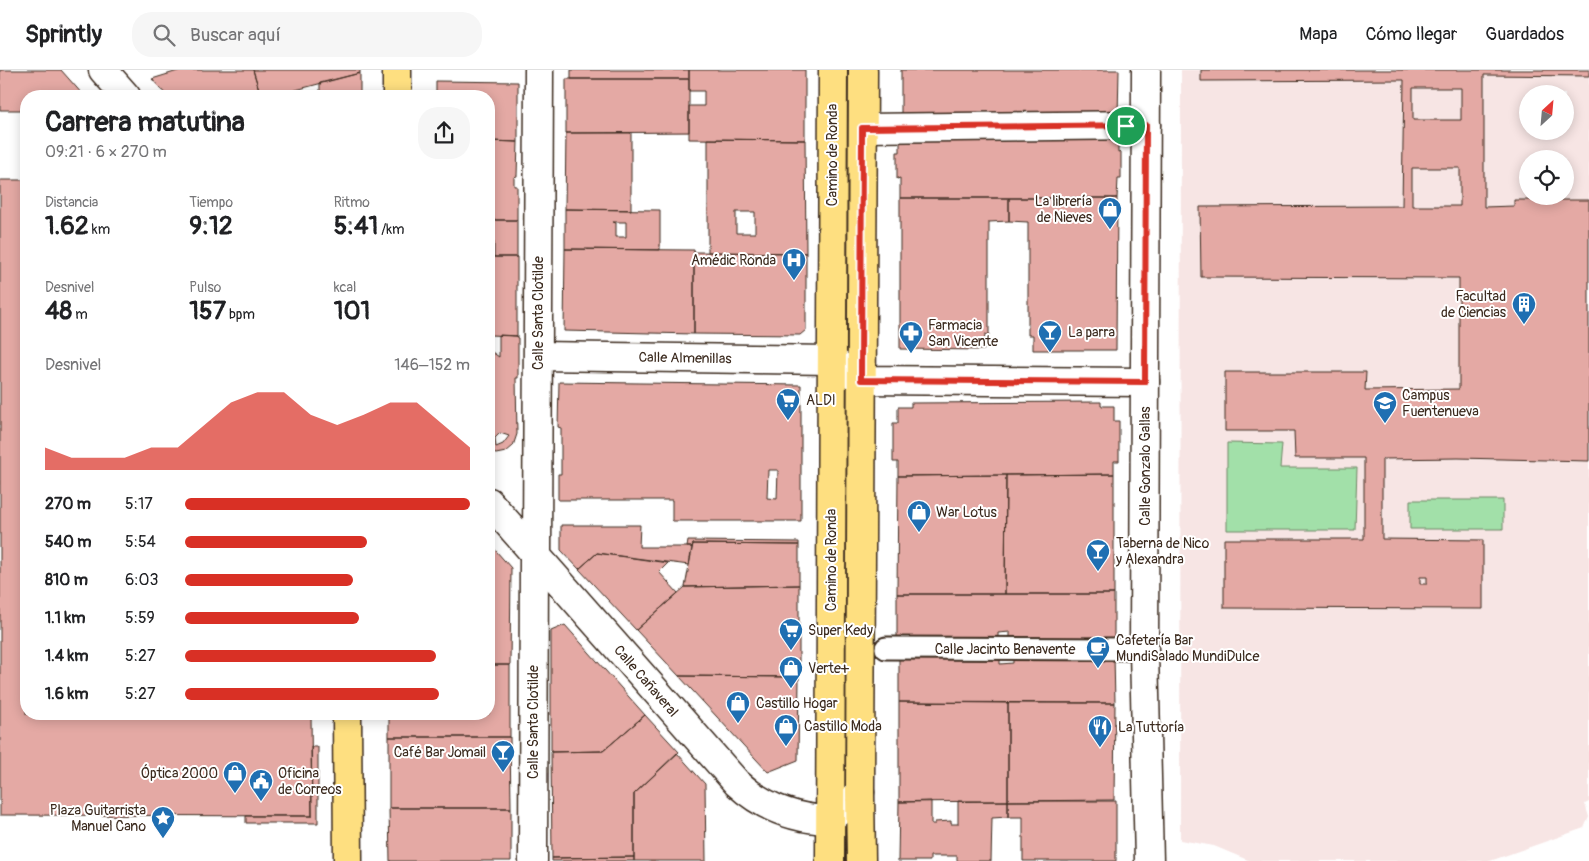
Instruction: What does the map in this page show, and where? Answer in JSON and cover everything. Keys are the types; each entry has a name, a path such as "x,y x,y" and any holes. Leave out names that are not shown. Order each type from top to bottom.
{"main road":[{"path":"397,70 397,90"},
{"name":"Camino de Ronda","path":"830,861 833,70"},
{"path":"861,861 863,70"},
{"path":"347,720 348,861"}],"street":[{"path":"103,70 121,90"},
{"name":"Calle Santa Clotilde","path":"533,861 539,70"},
{"name":"Calle Gonzalo Gallas","path":"1146,70 1144,651 1149,861"},
{"path":"862,128 1146,125"},
{"name":"Calle Almenillas","path":"538,356 832,360"},
{"path":"832,360 861,380 1145,382"},
{"path":"495,502 509,506 537,507"},
{"name":"Calle Cañaveral","path":"495,507 535,555 746,792 756,800 789,814 829,820"},
{"name":"Calle Jacinto Benavente","path":"886,648 1124,649"},
{"path":"829,820 860,792"}],"shaded area":[{"name":"Facultad de Ciencias","path":"1181,70 1589,70 1589,802 1585,804 1589,817 1584,828 1490,861 1250,861 1214,846 1180,840"}],"green space":[{"path":"1227,443 1282,444 1280,468 1357,468 1355,530 1227,530"},
{"path":"1410,500 1503,500 1503,529 1410,529"}],"building":[{"path":"0,70 61,70 79,90 20,90 20,110 0,110"},
{"path":"181,70 253,70 259,90 162,90 152,79"},
{"path":"253,70 360,70 360,73 296,90 259,90"},
{"path":"571,70 689,70 689,79 571,79"},
{"path":"689,70 805,70 805,140 689,139 689,106 704,106 704,91 689,91"},
{"path":"901,70 1119,70 1118,117 901,116"},
{"name":"Facultad de Ciencias","path":"1201,70 1589,70 1589,76 1484,75 1484,207 1514,206 1514,200 1519,200 1519,205 1574,205 1574,200 1589,200 1589,461 1458,458 1382,459 1382,539 1483,540 1483,609 1224,608 1224,539 1364,539 1364,458 1295,458 1294,431 1225,431 1225,372 1366,372 1365,390 1459,389 1459,278 1201,277 1200,207 1402,206 1404,80 1201,81","holes":["1413,88 1461,88 1461,120 1413,120","1412,168 1460,168 1460,206 1412,206","1420,577 1427,577 1427,584 1420,584"]},
{"path":"360,73 360,90 320,90 320,83"},
{"path":"566,79 689,79 689,132 566,133"},
{"path":"436,81 518,82 518,142 495,141 495,90 436,90"},
{"path":"566,133 631,133 631,210 565,209"},
{"path":"900,138 1118,139 1118,153 1121,152 1121,179 1118,179 1117,198 900,198 900,178 897,179 897,152 900,152"},
{"path":"708,139 805,140 806,253 708,252","holes":["736,212 755,212 755,233 736,233"]},
{"path":"495,141 518,142 517,176 514,177 514,186 517,186 517,220 495,220"},
{"path":"0,180 20,180 20,720 311,720 312,816 0,815"},
{"path":"900,198 1009,198 1009,221 989,222 989,335 985,334 984,350 900,349"},
{"path":"1009,198 1117,198 1116,350 1033,350 1033,335 1028,335 1028,222 1009,221"},
{"path":"565,209 660,210 660,250 565,249","holes":["613,222 626,222 626,237 616,237 616,223"]},
{"path":"495,220 517,220 517,257 495,257"},
{"path":"565,249 694,250 694,334 564,331"},
{"path":"694,252 806,253 806,330 800,335 694,334"},
{"path":"495,257 517,257 517,336 495,335"},
{"path":"499,335 517,336 517,434 513,446 506,452 496,454 495,454 495,438 495,354 499,357","holes":["500,433 509,436 503,444 496,447 495,438"]},
{"path":"559,382 801,385 801,521 672,521 672,500 558,500 558,474 561,474 561,428 558,427","holes":["768,470 778,470 777,499 767,498"]},
{"path":"1101,402 1101,406 1114,406 1114,421 1119,421 1119,461 1114,461 1114,474 898,476 898,462 893,462 893,423 898,423 898,407 911,407 911,403"},
{"path":"1114,474 1114,594 1005,594 1006,475"},
{"path":"1006,475 1005,594 897,594 898,476"},
{"path":"561,525 640,525 639,547 692,547 689,565 597,553 579,569 561,550"},
{"path":"688,541 799,542 799,545 693,544 692,547 687,547"},
{"path":"693,544 799,545 799,585 685,587"},
{"path":"495,550 511,568 510,665 495,665"},
{"path":"597,553 668,563 659,572 678,593 636,630 579,569"},
{"path":"799,585 799,677 679,676 636,630 685,587"},
{"path":"897,594 1114,594 1114,641 1010,641 1010,632 998,633 998,641 897,640"},
{"path":"565,625 645,715 603,751 551,752 551,631"},
{"path":"899,655 1000,656 1000,664 1013,663 1013,656 1114,656 1115,703 899,702"},
{"path":"495,665 510,665 510,737 389,737 389,720 495,720"},
{"path":"679,676 799,677 798,760 768,772"},
{"path":"899,702 1008,703 1008,801 899,802"},
{"path":"1008,703 1115,703 1114,800 1008,801"},
{"path":"645,715 679,752 634,794 634,857 552,858 551,752 603,751"},
{"path":"389,737 510,737 511,808 389,808"},
{"path":"311,747 318,747 318,823 246,823 246,816 312,816"},
{"path":"677,753 705,784 706,861 634,861 634,794"},
{"path":"931,801 931,824 951,821 951,824 958,824 958,801 1008,801 1008,817 992,818 991,861 957,861 957,856 930,856 930,861 898,861 899,802"},
{"path":"1008,801 1116,801 1116,861 1023,861 1023,817 1008,817"},
{"path":"389,808 511,808 511,861 390,861"},
{"path":"634,857 634,861 552,861 552,858"}],"place":[{"name":"La librería de Nieves","path":"1110,230"},
{"name":"Amédic Ronda","path":"794,281"},
{"name":"Facultad de Ciencias","path":"1524,325"},
{"name":"La parra","path":"1050,353"},
{"name":"Farmacia San Vicente","path":"911,354"},
{"name":"ALDI","path":"788,421"},
{"name":"Campus Fuentenueva","path":"1385,424"},
{"name":"War Lotus","path":"919,533"},
{"name":"Taberna de Nico y Alexandra","path":"1098,572"},
{"name":"Super Kedy","path":"791,651"},
{"name":"Cafetería Bar MundiSalado MundiDulce","path":"1098,669"},
{"name":"Verte+","path":"791,689"},
{"name":"Castillo Hogar","path":"738,724"},
{"name":"Castillo Moda","path":"786,747"},
{"name":"La Tuttoría","path":"1100,748"},
{"name":"Café Bar Jomail","path":"503,773"},
{"name":"Óptica 2000","path":"235,794"},
{"name":"Oficina de Correos","path":"261,802"},
{"name":"Plaza Guitarrista Manuel Cano","path":"163,839"}],"route":[{"path":"1146,125 1145,382 861,380 862,128 1126,126 1146,125"}]}
